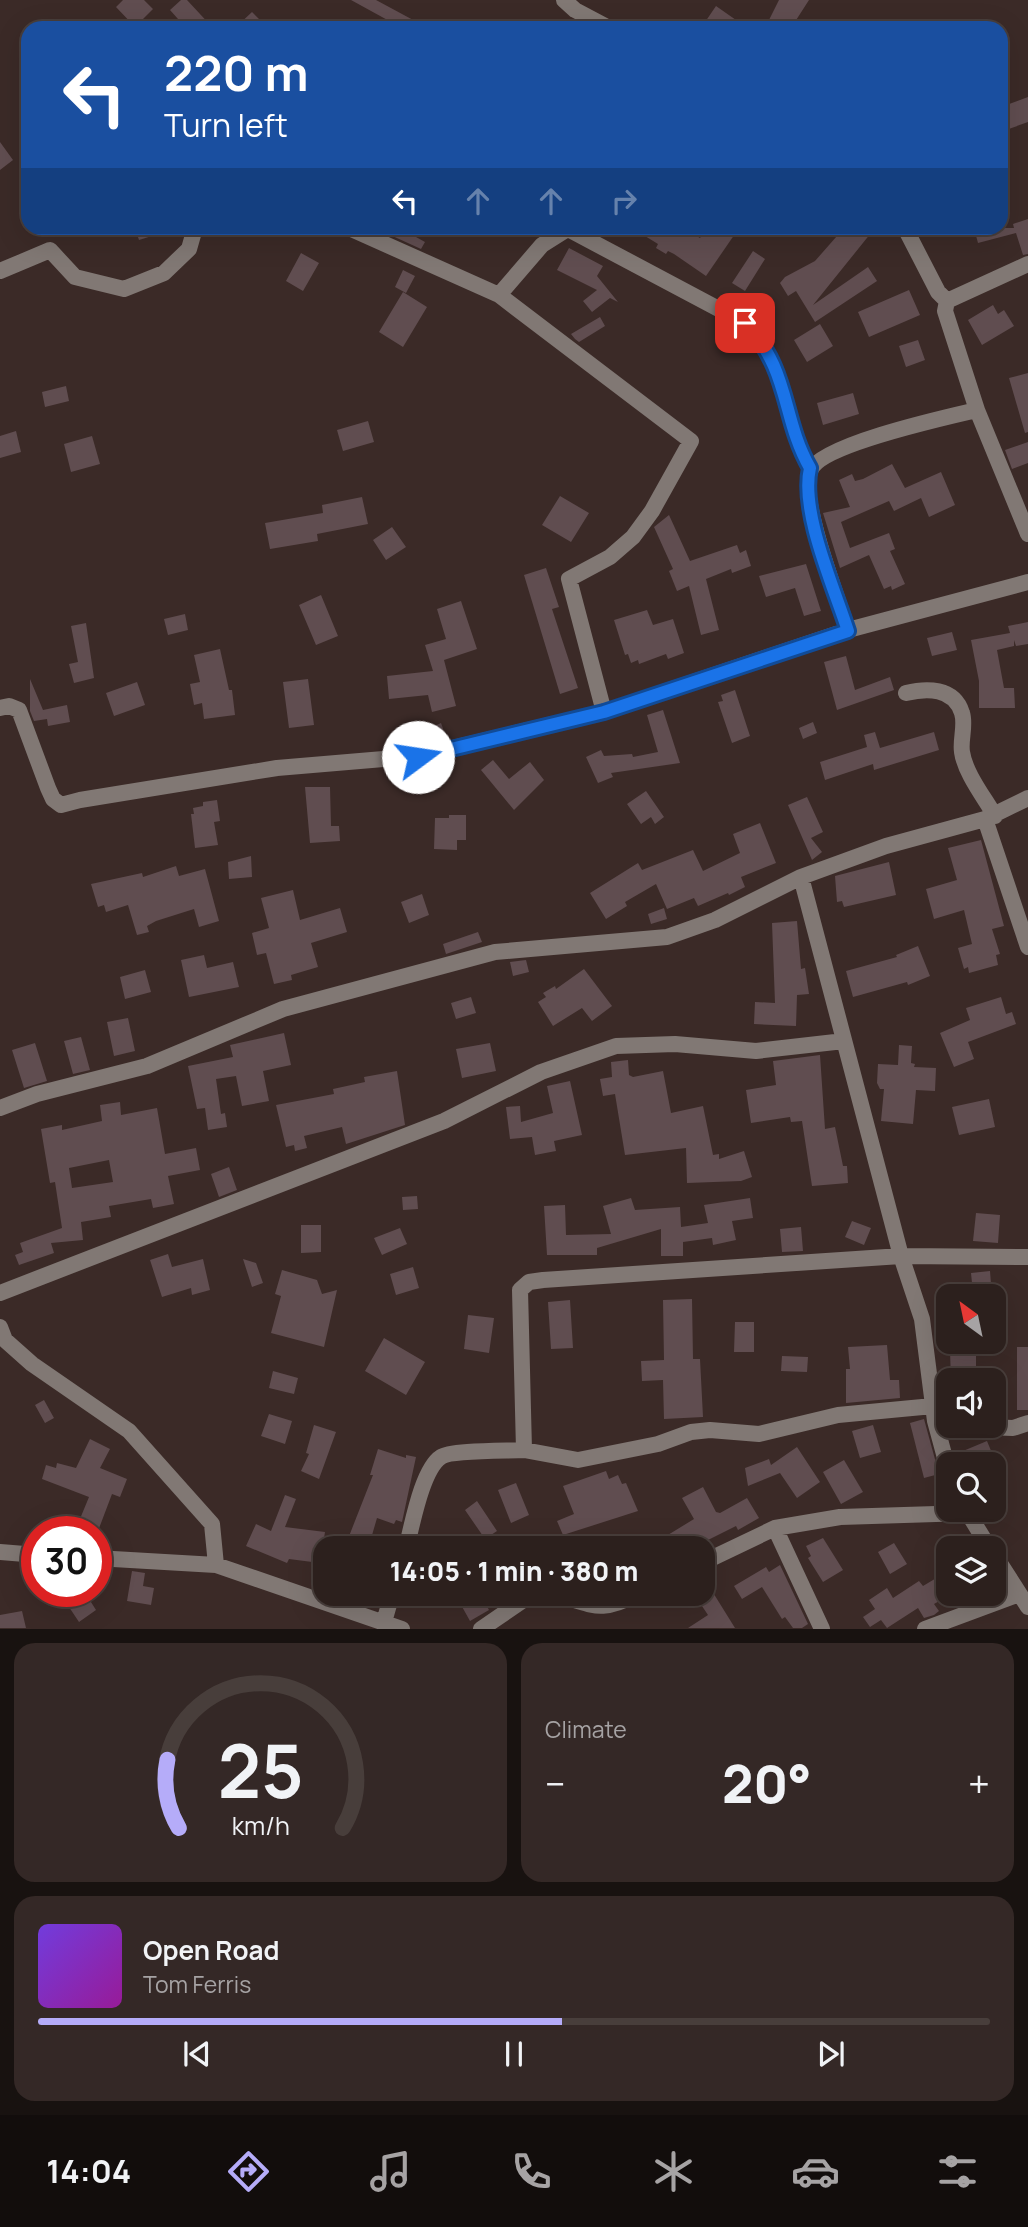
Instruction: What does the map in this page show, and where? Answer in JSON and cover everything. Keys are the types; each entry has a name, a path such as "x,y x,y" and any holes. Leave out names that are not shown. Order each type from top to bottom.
{"street":[{"path":"564,0 575,10 595,21"},
{"path":"0,271 50,250 75,277 124,289 164,273 189,249 193,235"},
{"path":"365,235 499,295 691,441 652,511 632,537 610,557 569,579 604,712"},
{"path":"499,295 542,245 557,235"},
{"path":"581,235 745,323 758,337 778,370 801,452 810,468"},
{"path":"909,235 938,292 947,301"},
{"path":"947,301 1028,264"},
{"path":"947,301 945,311 977,410 1028,534"},
{"path":"848,631 812,516 807,483 810,468 825,455 851,444 977,410"},
{"path":"801,452 825,455"},
{"path":"0,708 9,706 19,710 48,788 53,799 61,806 80,800 276,768 418,757 604,712 848,631 1028,582"},
{"path":"906,693 928,688 942,692 963,713 962,752 990,818 1028,947"},
{"path":"0,1108 37,1094 147,1066 282,1009 495,952 667,937 715,920 801,877 886,846 990,818 1028,797"},
{"path":"801,877 901,1256 922,1319 936,1400"},
{"path":"0,1293 444,1121 541,1072 616,1046 675,1044 756,1051 844,1041"},
{"path":"524,1450 520,1290 529,1282 901,1256 1028,1257"},
{"path":"0,1327 5,1340 32,1364 130,1431 212,1524 216,1565"},
{"path":"410,1536 428,1474 440,1457 453,1452 524,1450 578,1460 658,1444 691,1432 710,1430 759,1434 838,1415 936,1417"},
{"path":"1006,1427 1028,1423"},
{"path":"715,1557 775,1528 840,1517 936,1513"},
{"path":"775,1528 822,1629"},
{"path":"0,1552 21,1554"},
{"path":"112,1559 216,1565 402,1629"},
{"path":"925,1629 1024,1600 1006,1572"},
{"path":"384,1622 389,1606"},
{"path":"481,1629 515,1606"},
{"path":"588,1606 613,1606"}],"building":[{"path":"123,0 144,0 153,9 141,21 129,21 116,7"},
{"path":"181,0 187,0 206,21 180,21 170,10"},
{"path":"351,0 376,0 415,21 389,21"},
{"path":"779,0 809,0 796,21 768,21"},
{"path":"716,6 736,20 735,21 706,21"},
{"path":"252,12 261,21 242,21"},
{"path":"1028,97 1028,122 1008,129 1008,104"},
{"path":"0,142 13,160 0,170"},
{"path":"1028,219 1028,254 1023,255 1016,233 978,243 976,235 1008,235 1008,228 1014,228 1013,224"},
{"path":"137,235 155,235 139,240"},
{"path":"390,235 417,235 416,237 425,242 421,249"},
{"path":"643,235 695,235 700,238 702,235 734,235 706,276 674,254 668,251 666,254 656,248 658,244"},
{"path":"838,235 869,235 813,305 868,267 877,281 815,322 796,291 788,296 780,283 785,277 815,261"},
{"path":"569,248 603,266 597,276 618,302 610,298 592,312 583,301 597,290 557,270"},
{"path":"753,251 765,259 745,291 732,283"},
{"path":"301,253 319,263 303,291 286,281"},
{"path":"403,270 415,276 406,293 395,287"},
{"path":"909,290 920,315 869,337 858,312"},
{"path":"403,292 427,307 403,347 379,332"},
{"path":"993,305 998,314 1004,310 1014,326 982,345 968,320"},
{"path":"600,317 605,326 579,342 571,334"},
{"path":"820,324 833,346 807,362 794,340"},
{"path":"918,340 925,360 906,367 899,346"},
{"path":"1028,373 1028,432 1025,433 1009,378"},
{"path":"66,386 69,401 45,407 42,392"},
{"path":"853,393 859,414 823,425 817,403"},
{"path":"368,421 374,442 343,451 337,430"},
{"path":"16,431 21,452 0,458 0,436"},
{"path":"92,436 100,464 71,472 64,444"},
{"path":"1028,442 1028,463 1012,469 1005,450"},
{"path":"892,464 905,488 941,472 955,505 929,517 921,498 894,511 889,501 841,522 850,548 889,533 895,549 890,551 905,584 892,590 891,586 884,589 869,555 840,568 823,513 850,507 839,480 852,474 855,481 863,479"},
{"path":"560,496 589,513 571,542 542,525"},
{"path":"362,497 368,524 317,534 318,541 270,549 265,523 323,513 322,505"},
{"path":"669,515 690,561 737,545 740,553 746,550 751,566 732,573 731,569 706,579 719,630 701,635 689,586 677,591 669,571 673,569 654,527"},
{"path":"392,527 406,547 386,560 373,540"},
{"path":"806,564 821,611 804,616 795,588 766,597 759,576"},
{"path":"546,568 559,607 552,609 578,688 560,694 524,575"},
{"path":"321,595 338,636 316,645 299,605"},
{"path":"461,601 477,649 444,660 456,706 432,712 428,695 389,699 387,676 433,671 425,645 446,639 437,609"},
{"path":"647,610 653,625 673,619 684,653 668,659 666,654 639,664 638,660 631,663 628,654 625,655 614,620"},
{"path":"185,614 188,630 168,635 164,619"},
{"path":"1028,622 1028,644 1016,646 1014,640 1014,646 997,650 1004,688 1014,688 1015,708 979,708 979,681 971,640 1010,633 1008,626"},
{"path":"86,623 94,678 74,683 69,664 78,662 71,626"},
{"path":"952,632 957,650 932,656 927,638"},
{"path":"220,649 229,690 232,690 235,715 204,719 202,703 194,705 190,684 200,682 194,655"},
{"path":"846,656 855,690 890,677 894,690 837,710 824,662"},
{"path":"30,679 43,710 67,705 70,722 48,726 47,719 34,721 30,711"},
{"path":"308,679 314,725 289,728 283,682"},
{"path":"137,682 145,705 114,716 106,693"},
{"path":"735,690 750,736 732,743 718,702 723,701 721,695"},
{"path":"663,710 680,763 611,773 613,777 598,783 586,757 601,750 604,756 632,754 633,757 658,752 647,715"},
{"path":"813,722 817,733 803,739 799,728"},
{"path":"441,723 446,737 436,741 430,728"},
{"path":"875,732 880,748 934,732 939,750 874,770 873,764 825,780 820,762 867,747 864,735"},
{"path":"493,760 509,779 530,762 544,780 514,810 481,770"},
{"path":"305,787 330,787 331,826 339,826 340,841 310,843"},
{"path":"646,791 664,817 655,824 651,817 641,824 627,804"},
{"path":"807,797 823,832 811,838 822,852 812,860 788,805"},
{"path":"217,800 220,821 214,822 218,845 195,848 191,814 194,814 193,808 203,806 203,802"},
{"path":"449,815 466,815 466,840 457,840 457,850 434,849 435,818 449,818"},
{"path":"760,823 776,863 741,877 745,887 729,895 728,893 698,906 694,898 667,909 656,884 625,902 627,906 606,919 590,893 638,863 642,870 693,850 703,871 740,853 733,834"},
{"path":"981,840 1004,926 992,929 1000,954 996,955 998,965 969,973 968,967 964,969 958,948 972,944 964,910 934,919 926,889 957,880 948,848"},
{"path":"251,856 252,877 229,879 228,862"},
{"path":"889,862 896,895 844,907 842,901 837,902 835,876"},
{"path":"176,866 179,876 205,869 219,921 199,927 194,909 156,921 147,926 149,932 137,935 128,905 106,912 104,905 98,907 91,884 142,873 143,877"},
{"path":"293,890 300,920 340,908 347,932 311,943 318,967 291,975 292,980 274,984 266,953 257,955 252,933 269,928 261,898"},
{"path":"422,894 429,915 409,923 401,902"},
{"path":"664,908 667,919 651,924 648,914"},
{"path":"797,921 801,969 805,968 809,994 797,995 796,1026 754,1024 755,1002 775,1003 772,923"},
{"path":"478,932 482,942 446,954 443,944"},
{"path":"918,946 930,976 908,985 907,982 853,997 846,971 897,957 896,955"},
{"path":"204,955 207,968 233,962 239,987 189,997 181,960"},
{"path":"526,960 529,972 513,976 510,962"},
{"path":"584,969 612,1006 592,1021 582,1008 553,1026 538,1002 546,997 543,993 555,986 556,989"},
{"path":"145,970 151,992 125,999 120,977"},
{"path":"471,997 476,1013 456,1019 451,1003"},
{"path":"1001,997 1006,1014 1012,1012 1016,1024 968,1042 974,1059 954,1067 940,1033 970,1020 966,1008"},
{"path":"128,1018 135,1051 114,1056 107,1022"},
{"path":"284,1033 291,1065 263,1071 269,1101 242,1106 236,1076 216,1079 221,1114 225,1113 227,1127 208,1130 205,1108 197,1109 188,1066 233,1057 230,1045"},
{"path":"81,1037 90,1070 73,1074 64,1041"},
{"path":"35,1043 47,1081 24,1088 12,1050"},
{"path":"490,1043 496,1071 462,1078 456,1049"},
{"path":"899,1045 912,1046 911,1063 915,1064 914,1067 936,1068 935,1091 916,1090 913,1124 881,1121 884,1089 880,1089 877,1083 878,1064 898,1065"},
{"path":"820,1055 825,1129 835,1127 843,1166 847,1166 848,1183 812,1186 802,1121 791,1122 790,1117 751,1123 746,1090 776,1085 773,1061"},
{"path":"628,1060 629,1075 633,1077 663,1071 671,1113 703,1106 713,1155 719,1154 719,1159 744,1151 752,1177 741,1181 687,1183 686,1148 625,1155 615,1094 603,1096 600,1079 612,1077 611,1062"},
{"path":"397,1071 405,1125 346,1144 342,1127 304,1136 307,1148 295,1151 294,1145 286,1147 276,1105 334,1094 333,1089 365,1082 364,1077"},
{"path":"570,1081 582,1135 554,1141 556,1151 535,1155 532,1137 510,1139 506,1107 520,1106 521,1122 553,1113 547,1086"},
{"path":"989,1099 995,1127 959,1135 952,1107"},
{"path":"120,1102 121,1115 157,1108 165,1154 196,1148 200,1170 168,1176 174,1204 153,1208 151,1199 109,1206 111,1217 81,1222 83,1240 51,1243 54,1253 19,1265 15,1255 23,1252 20,1243 62,1228 55,1182 50,1183 41,1129 62,1125 62,1130 102,1121 100,1105","holes":["109,1160 113,1182 72,1188 69,1168"]},
{"path":"229,1167 237,1190 219,1197 211,1174"},
{"path":"417,1196 418,1209 403,1210 402,1197"},
{"path":"631,1198 635,1210 680,1207 681,1227 708,1223 704,1205 750,1198 753,1218 732,1221 736,1240 713,1245 712,1238 683,1242 683,1256 661,1256 661,1229 597,1248 597,1255 547,1255 544,1206 565,1205 566,1235 611,1234 603,1206"},
{"path":"976,1213 1000,1215 998,1243 973,1241"},
{"path":"852,1221 871,1228 864,1245 845,1237"},
{"path":"301,1225 321,1225 321,1252 301,1253"},
{"path":"801,1227 803,1251 782,1252 780,1229"},
{"path":"400,1228 407,1244 382,1255 374,1238"},
{"path":"168,1254 172,1267 203,1259 210,1290 192,1295 191,1288 162,1297 150,1260"},
{"path":"243,1259 256,1263 263,1283 252,1287"},
{"path":"413,1267 419,1288 396,1295 390,1274"},
{"path":"282,1270 317,1280 322,1294 337,1290 324,1347 271,1333 281,1296 275,1294"},
{"path":"990,1271 991,1284 947,1284 972,1283 971,1273"},
{"path":"692,1299 693,1359 700,1359 703,1417 664,1419 663,1380 642,1381 641,1361 664,1360 663,1300"},
{"path":"570,1300 573,1348 551,1349 548,1302"},
{"path":"468,1315 494,1318 489,1353 464,1349"},
{"path":"735,1322 754,1322 754,1352 734,1352"},
{"path":"384,1338 425,1362 406,1395 365,1371"},
{"path":"887,1345 890,1380 899,1380 900,1398 846,1403 846,1369 850,1369 848,1347"},
{"path":"1017,1347 1028,1347 1028,1410 1017,1410"},
{"path":"950,1354 976,1354 976,1368 951,1368"},
{"path":"782,1356 808,1357 807,1372 781,1371"},
{"path":"273,1371 298,1378 294,1394 269,1388"},
{"path":"44,1400 54,1418 45,1423 35,1405"},
{"path":"269,1414 292,1421 285,1444 261,1436"},
{"path":"924,1419 936,1463 936,1475 924,1478 910,1423"},
{"path":"314,1425 336,1432 319,1479 301,1471 309,1454 306,1453"},
{"path":"873,1425 881,1452 860,1458 852,1431"},
{"path":"90,1439 110,1449 100,1468 127,1479 120,1497 112,1494 104,1516 81,1516 89,1497 42,1479 46,1465 56,1468 57,1463 76,1468"},
{"path":"987,1441 992,1452 963,1452"},
{"path":"797,1447 820,1482 797,1498 780,1473 748,1486 745,1468 769,1459 771,1465"},
{"path":"378,1449 406,1458 406,1455 416,1457 402,1522 396,1520 394,1524 377,1518 372,1536 349,1536 373,1475 370,1475"},
{"path":"844,1460 863,1492 841,1504 823,1472"},
{"path":"606,1471 609,1479 618,1475 622,1484 626,1483 638,1511 563,1535 557,1521 574,1514 563,1486"},
{"path":"516,1483 529,1515 511,1523 498,1490"},
{"path":"703,1487 716,1512 720,1513 747,1498 759,1518 738,1530 736,1526 715,1536 666,1536 694,1519 682,1498"},
{"path":"285,1495 296,1499 285,1527 325,1532 324,1536 313,1536 313,1562 289,1559 287,1563 246,1546 256,1524 271,1531"},
{"path":"477,1501 497,1531 490,1536 483,1536 465,1510"},
{"path":"823,1538 843,1570 823,1582 808,1558 811,1556 806,1546"},
{"path":"894,1543 907,1564 890,1574 878,1552"},
{"path":"780,1565 808,1624 802,1628 793,1628 785,1617 782,1619 762,1587 742,1599 734,1586 766,1567 769,1572"},
{"path":"132,1571 145,1573 143,1586 154,1588 151,1605 127,1601"},
{"path":"936,1578 934,1604 939,1611 934,1615 924,1618 918,1608 887,1628 881,1620 870,1627 863,1617 875,1609 869,1600 887,1588 893,1598 919,1581 923,1586"},
{"path":"715,1596 735,1628 688,1628 708,1615 702,1606 715,1606"},
{"path":"462,1606 487,1606 489,1610 470,1621"},
{"path":"69,1607 94,1607 96,1610 79,1622"},
{"path":"22,1611 26,1628 0,1628 0,1615"}],"route":[{"path":"418,757 604,712 848,631 812,516 807,483 810,468 801,452 778,370 758,337 745,323"}]}
